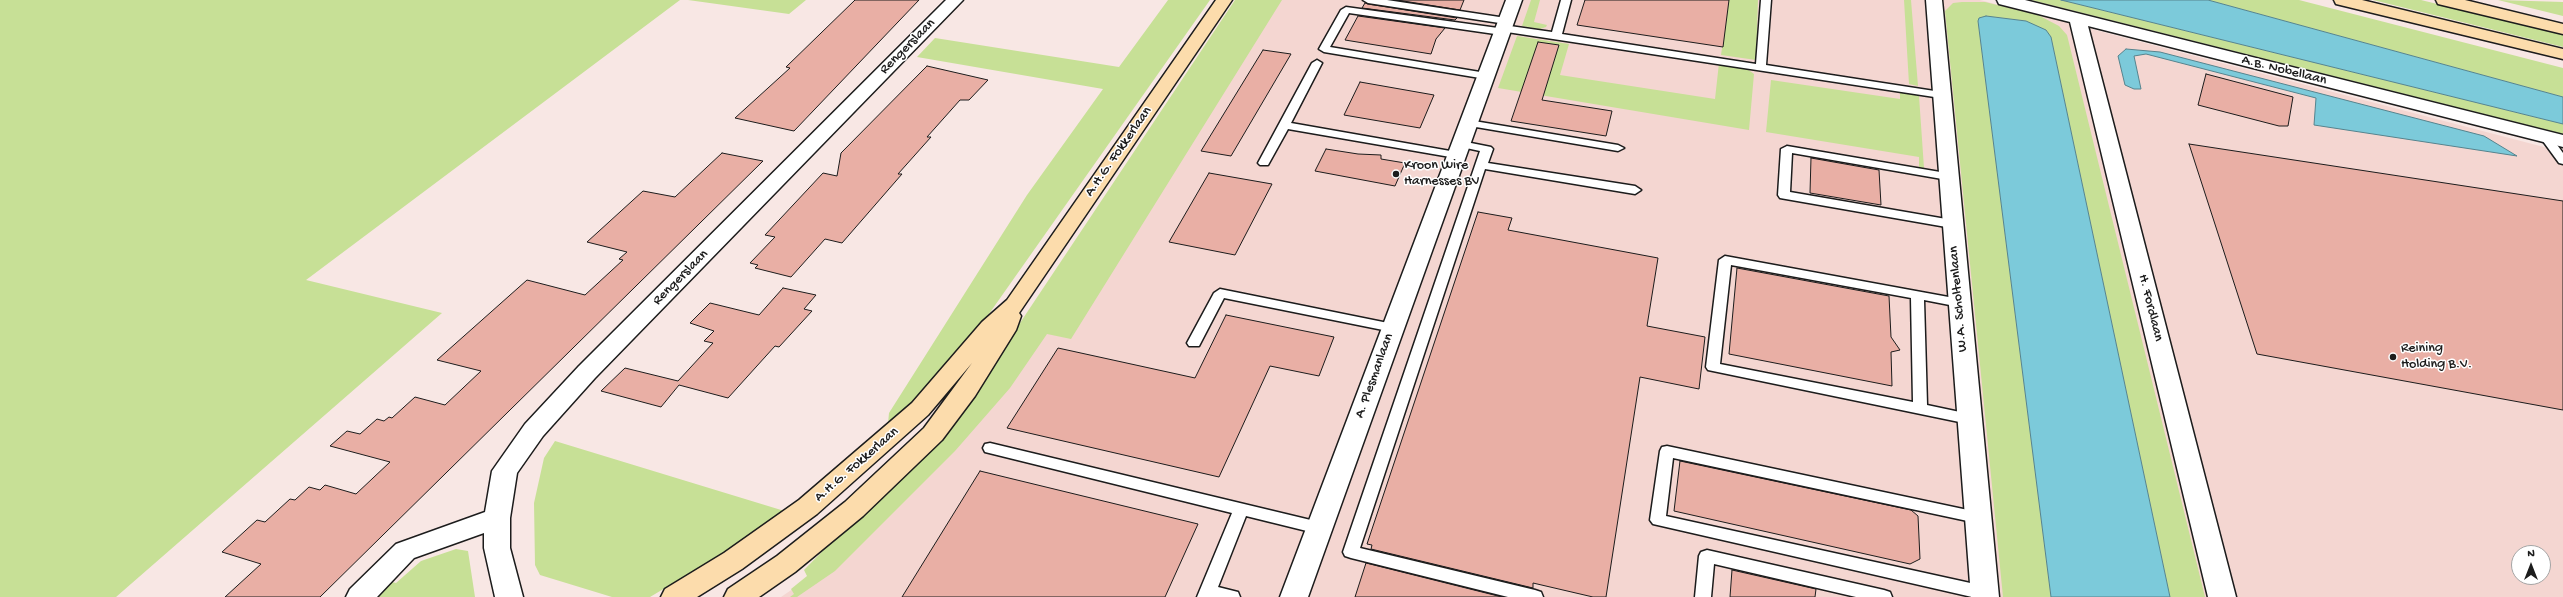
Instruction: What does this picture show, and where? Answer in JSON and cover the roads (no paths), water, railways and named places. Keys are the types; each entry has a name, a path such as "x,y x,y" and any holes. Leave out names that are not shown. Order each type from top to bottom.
{"main road":[{"name":"A.H.G. Fokkerlaan","path":"738,597 786,564 854,509 933,434 956,406 1005,330 1015,305 1224,0"},
{"path":"2342,0 2563,54"},
{"path":"2444,0 2563,29"},
{"name":"A.H.G. Fokkerlaan","path":"675,597 766,538 848,475 920,409 990,327 1015,305"}],"street":[{"name":"Rengerslaan","path":"508,597 497,548 497,518 505,471 534,430 587,372 955,0"},
{"name":"A. Plesmanlaan","path":"1294,597 1514,0"},
{"name":"W.A. Scholtenlaan","path":"1934,0 1984,595"},
{"name":"A.B. Nobellaan","path":"2005,0 2563,141"},
{"name":"H. Fordlaan","path":"2078,19 2222,597"},
{"path":"360,597 405,551 497,518"}],"lane":[{"path":"1368,0 1556,36 1941,94"},
{"path":"1556,36 1566,0"},
{"path":"1761,66 1766,0"},
{"path":"1486,76 1324,49 1346,10 1504,27"},
{"path":"1264,163 1317,63"},
{"path":"1468,124 1618,148"},
{"path":"1284,125 1458,150 1487,149 1351,552 1535,597"},
{"path":"2546,136 2563,162"},
{"path":"1948,176 1787,149 1784,195 1952,224"},
{"path":"1481,165 1635,190"},
{"path":"1960,303 1725,260 1713,367 1969,419"},
{"path":"1194,343 1220,293 1393,328"},
{"path":"1917,295 1920,409"},
{"path":"990,448 1319,528"},
{"path":"1978,517 1667,451 1658,520 1984,595"},
{"path":"1232,597 1206,594 1241,509"},
{"path":"1703,597 1707,556 1884,597"}],"water":[{"path":"2061,0 2208,0 2563,97 2563,124"},
{"path":"1986,16 2026,21 2046,30 2051,37 2170,597 2051,597 1978,21 1979,18"},
{"path":"2126,49 2160,52 2484,136 2517,156 2314,125 2316,98 2146,54 2134,56 2141,89 2134,89 2125,85 2118,56"}],"place":[{"name":"Kroon Wire Harnesses BV","path":"1396,174"},
{"name":"Reining Holding B.V.","path":"2393,357"}]}
